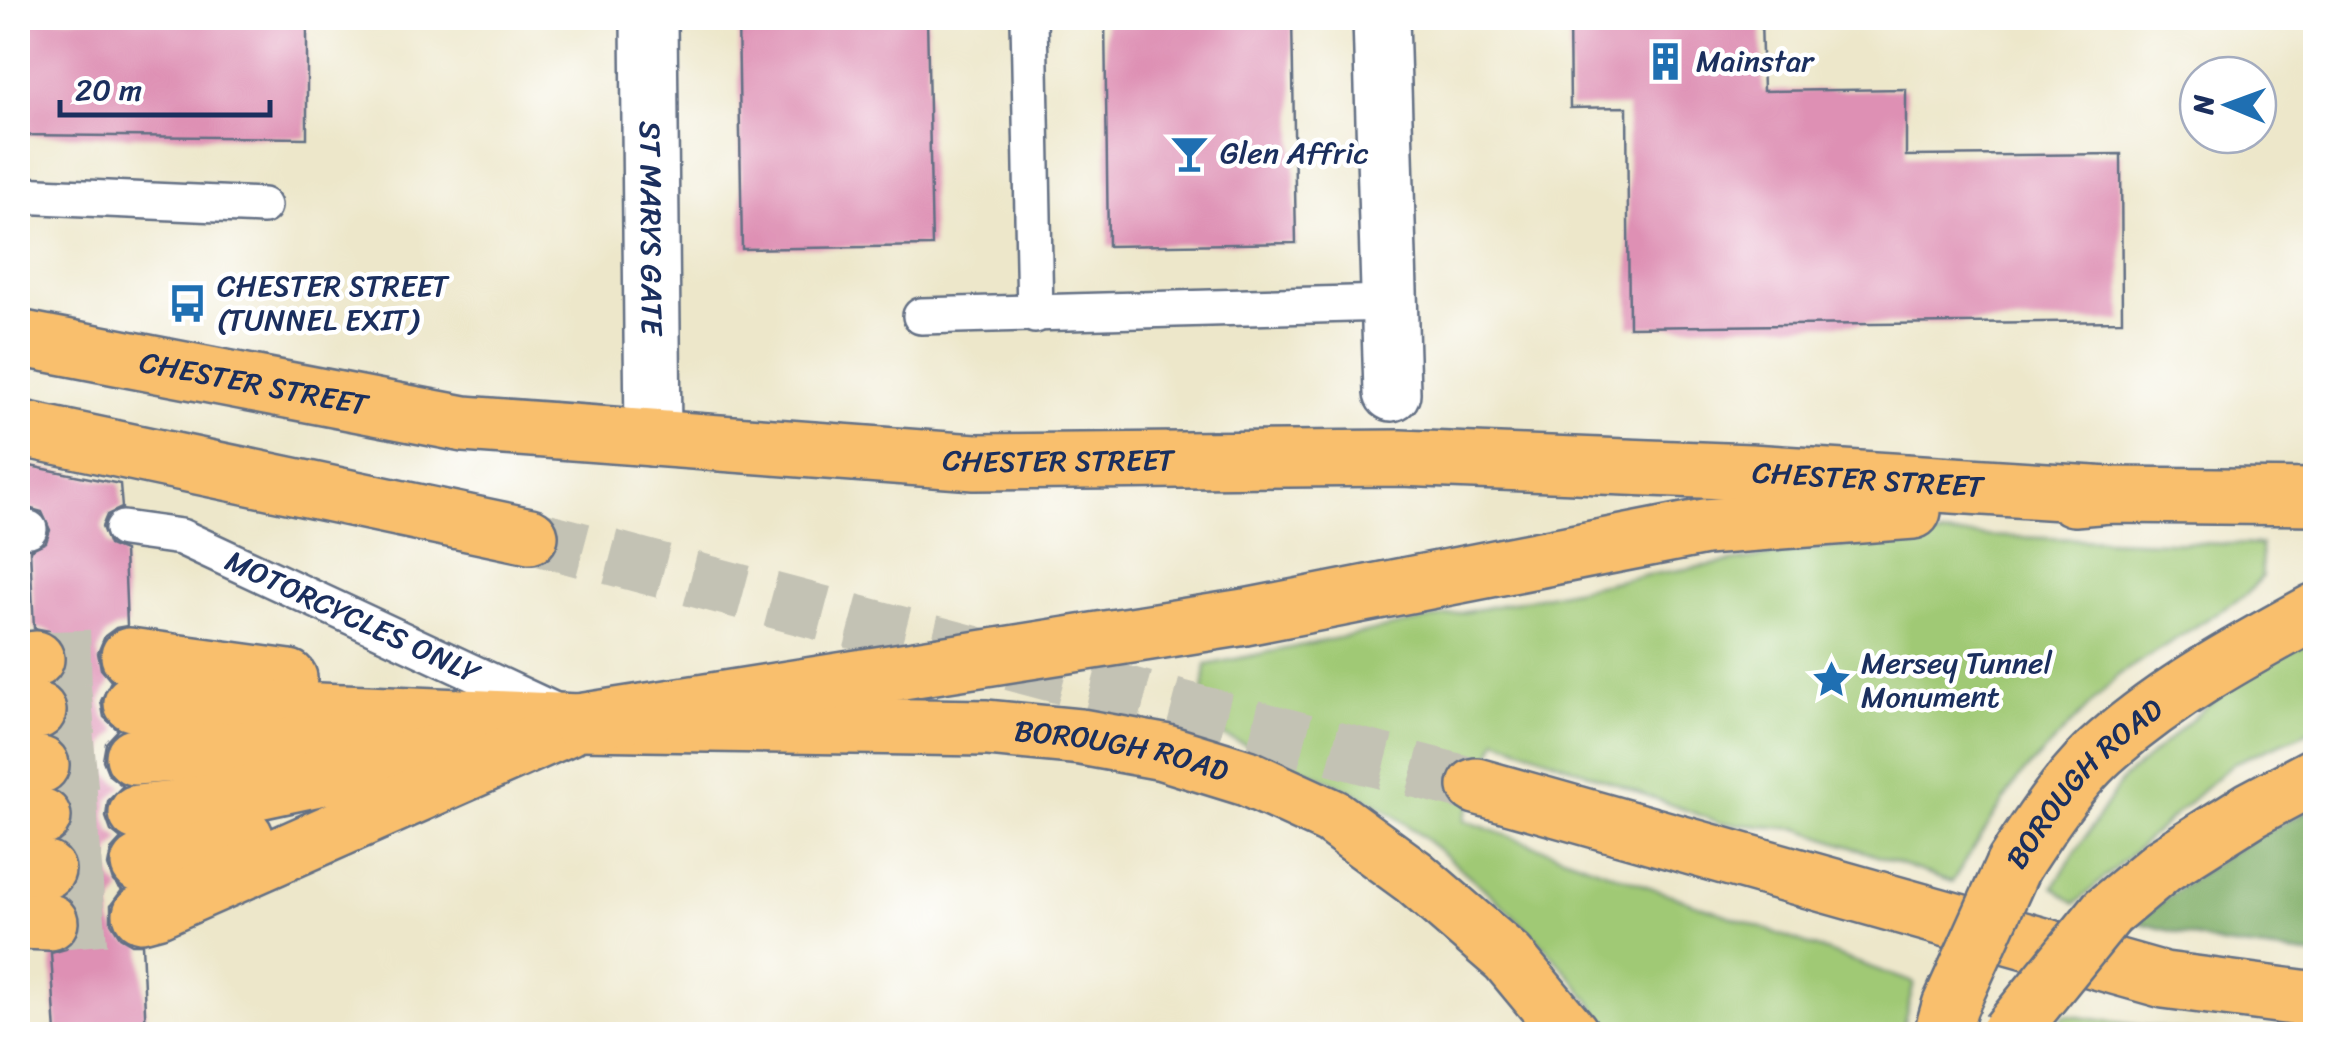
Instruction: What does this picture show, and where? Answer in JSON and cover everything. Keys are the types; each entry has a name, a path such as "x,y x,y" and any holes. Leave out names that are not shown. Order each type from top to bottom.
{"main road":[{"name":"CHESTER STREET","path":"18,338 464,424 976,462 1400,458 1750,472 2109,496"},
{"path":"18,428 530,536"},
{"path":"579,722 156,910 139,864 174,809 579,722 1245,616 1705,527 2109,496 2316,497"},
{"name":"BOROUGH ROAD","path":"1942,1034 1950,1006 2013,866 2042,820 2106,746 2210,668 2316,611"},
{"path":"130,679 579,722"},
{"path":"134,757 579,722"},
{"name":"BOROUGH ROAD","path":"579,722 987,728 1164,752 1247,778 1332,817 1414,878 1508,958 1571,1034"},
{"path":"2008,1034 2107,912 2163,865 2316,775"},
{"path":"1476,786 2164,980 2316,1000"}],"street":[{"name":"ST MARYS GATE","path":"648,18 652,438"},
{"path":"1381,18 1392,392"}],"lane":[{"path":"1029,18 1035,315"},
{"path":"18,195 264,206"},
{"path":"921,316 1389,303"},
{"name":"MOTORCYCLES ONLY","path":"123,529 181,537 579,722"}],"green space":[{"path":"1951,535 2261,545 2262,576 2247,594 2120,674 2017,780 1952,882 1799,829 1720,823 1497,739 1464,820 1914,983 1901,1034 1612,1034 1577,984 1516,917 1405,824 1340,785 1199,726 1206,665 1641,576 1814,549"},
{"path":"2315,640 2315,729 2233,763 2075,904 2053,887 2122,780 2242,676"},
{"path":"2315,808 2315,956 2224,945 2136,922 2222,859"},
{"path":"2064,1015 2201,1034 2050,1034"}],"building":[{"path":"18,18 307,18 307,138 18,135"},
{"path":"738,18 927,18 932,246 742,249"},
{"path":"1105,18 1292,18 1296,243 1108,246"},
{"path":"1569,18 1761,18 1763,91 1906,89 1906,156 2121,154 2122,321 1629,327 1627,107 1570,108"},
{"path":"25,465 120,484 122,508 107,515 102,527 109,545 124,551 127,626 105,636 98,653 101,669 111,681 101,701 104,717 118,730 106,743 103,760 109,775 123,786 108,801 106,817 111,831 121,839 111,850 108,866 113,881 122,890 111,905 111,923 120,937 132,944 142,944 146,1034 56,1034 51,953 66,949 76,939 81,924 77,906 65,895 74,885 78,869 73,854 61,842 70,832 74,818 70,802 59,790 70,777 72,761 66,746 55,737 66,725 69,709 64,694 54,685 64,672 67,657 60,640 49,631 34,628 30,550 46,542 50,530 42,512 28,508"}],"tunnel":[{"path":"530,536 1476,786"},
{"path":"36,659 129,656"},
{"path":"38,711 132,703"},
{"path":"41,765 134,757"},
{"path":"43,817 137,813"},
{"path":"47,870 139,864"},
{"path":"50,922 141,914"}],"place":[{"name":"Mainstar","path":"1666,61"},
{"name":"Glen Affric","path":"1190,153"},
{"name":"CHESTER STREET (TUNNEL EXIT)","path":"187,303"},
{"name":"Mersey Tunnel Monument","path":"1831,680"}]}
